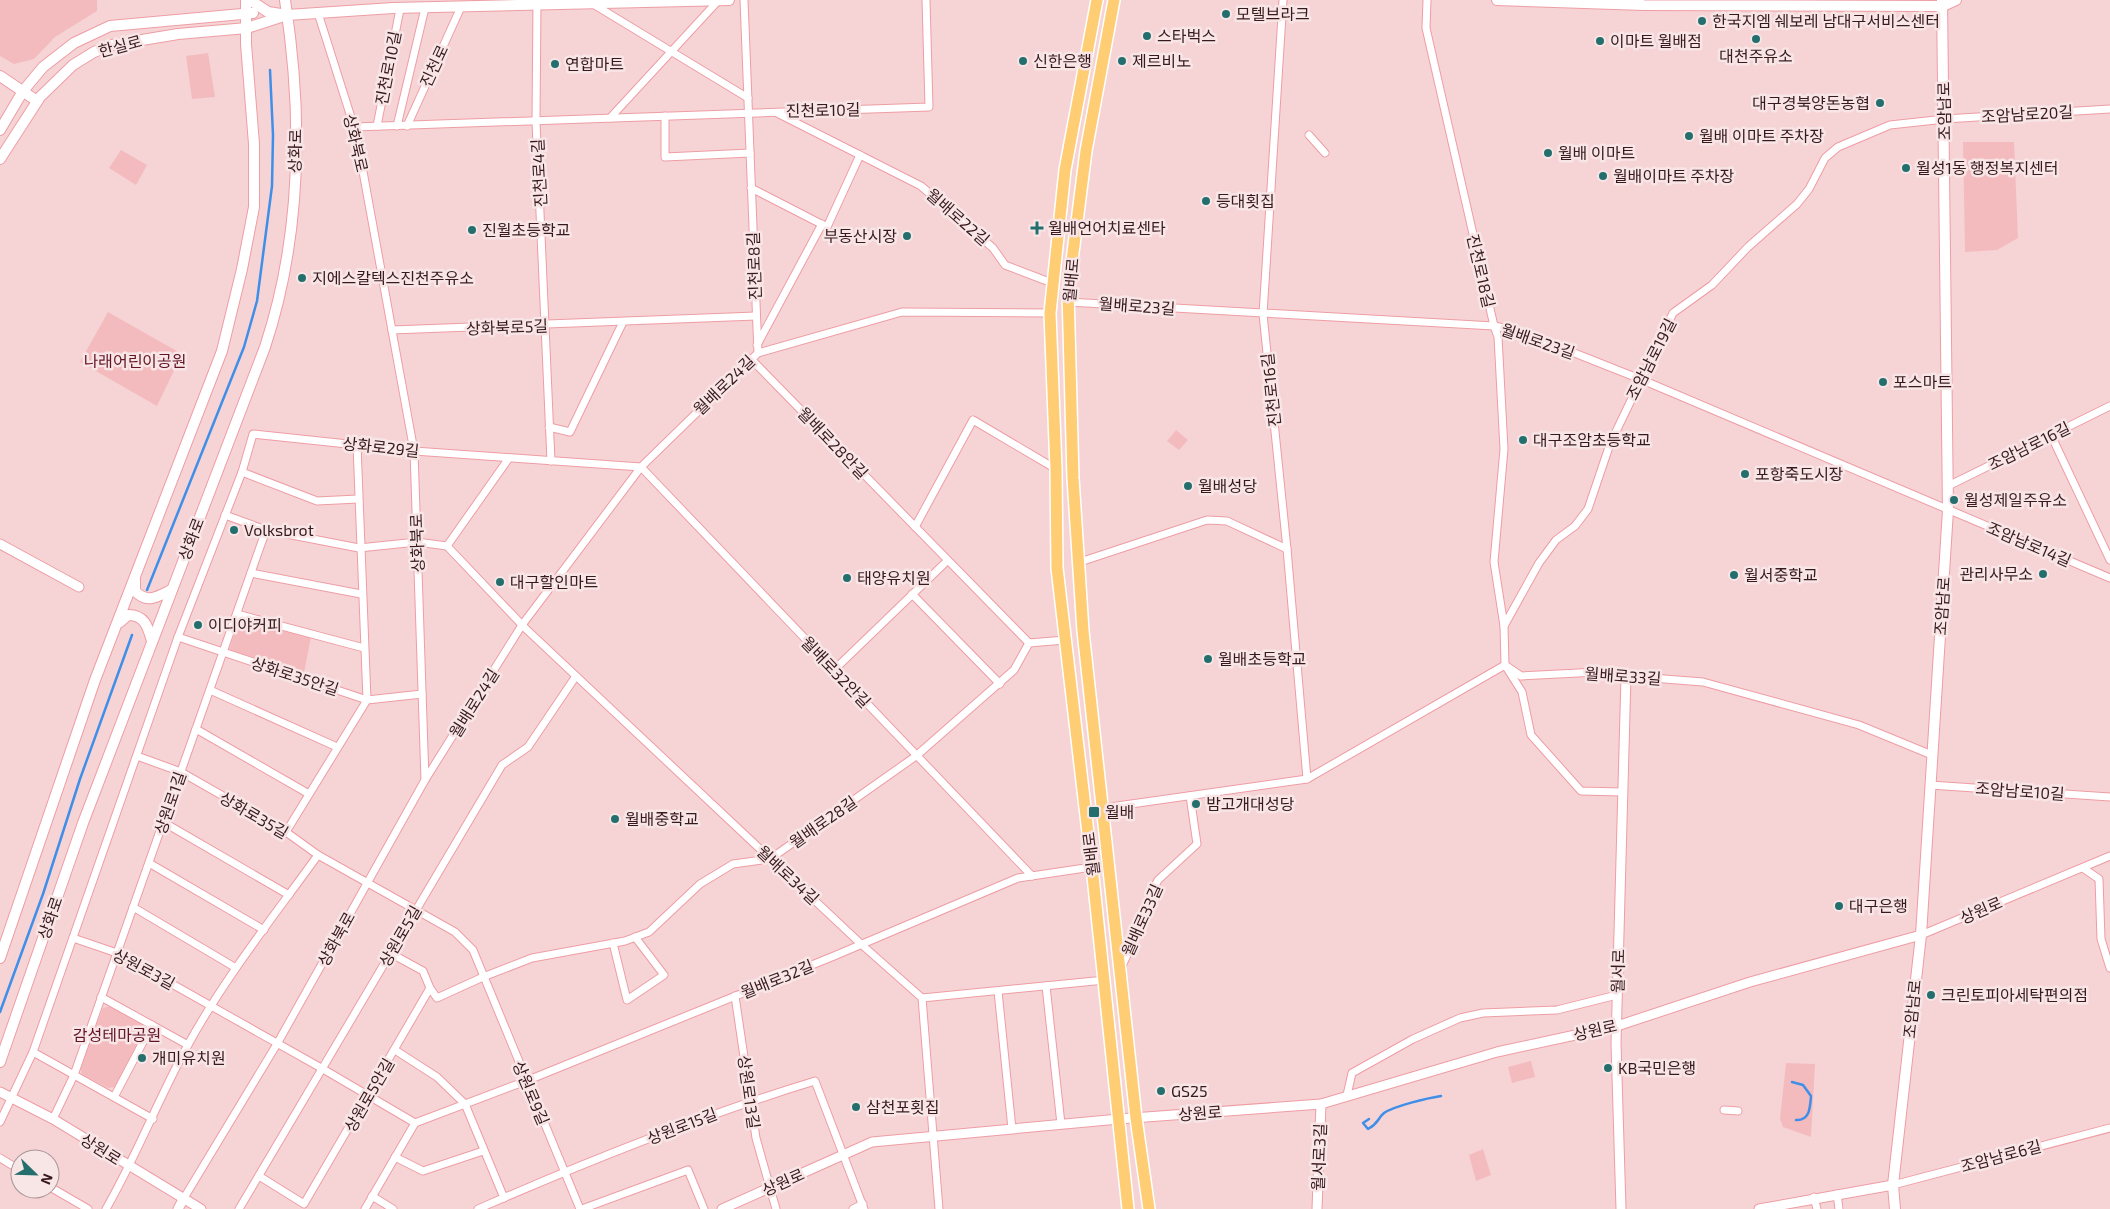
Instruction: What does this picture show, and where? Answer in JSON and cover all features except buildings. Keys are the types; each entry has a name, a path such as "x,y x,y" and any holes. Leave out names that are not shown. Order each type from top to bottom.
{"main road":[{"path":"0,958 95,680 222,351 242,269 254,207 254,144 246,0"},
{"path":"250,0 268,12 287,15 396,5 425,8 537,2 590,3 730,0"},
{"name":"상화로","path":"0,1062 3,1048 83,823 266,347 279,307 292,239 297,139 285,0"},
{"name":"월배로","path":"1097,0 1066,170 1050,314 1056,469 1057,568 1105,980 1128,1209"},
{"name":"월배로","path":"1114,0 1086,151 1068,302 1077,563 1136,1118 1149,1209"},
{"path":"1497,0 1644,5 1786,2 1942,3 1956,0"},
{"name":"조암남로","path":"1895,1209 1893,1185 1921,935 1948,510 1945,119 1942,3"},
{"name":"한실로","path":"0,130 23,91 43,67 74,43 110,26 268,12"},
{"name":"한실로","path":"0,159 37,101 74,64 112,45 178,34 247,28 287,15"},
{"path":"0,76 37,101"},
{"path":"135,579 135,591 144,599 152,599 171,590"},
{"path":"118,624 128,615 139,616 145,622 152,642"}],"street":[{"name":"진천로8길","path":"744,0 758,349"},
{"name":"진천로10길","path":"354,127 929,107 926,0"},
{"name":"진천로16길","path":"1283,0 1263,314 1287,550 1307,779"},
{"name":"진천로18길","path":"1427,0 1426,28 1498,337 1504,449 1494,562 1504,626 1505,665"},
{"path":"610,118 718,1"},
{"name":"진천로4길","path":"537,2 536,122 551,461"},
{"path":"590,3 672,50 748,98"},
{"name":"진천로10길","path":"377,126 396,5"},
{"name":"진천로","path":"407,126 461,7"},
{"name":"진천로10길","path":"397,126 425,8"},
{"name":"상화북로","path":"178,1209 277,1044 425,780 414,451 354,127 318,13"},
{"name":"조암남로20길","path":"1945,119 2110,109"},
{"name":"월배로22길","path":"774,111 921,186 993,248 1005,265 1052,283"},
{"path":"665,116 665,157 750,153"},
{"name":"조암남로19길","path":"1504,626 1539,563 1556,540 1575,526 1588,509 1610,444 1640,378 1673,313 1712,285 1748,247 1797,204 1809,189 1826,158 1838,147 1890,125 1945,119"},
{"path":"1309,135 1325,153"},
{"path":"751,188 824,225 860,154"},
{"name":"진천로8길","path":"758,349 824,225"},
{"name":"월배로23길","path":"1068,302 1494,326 1519,331 1640,378 1948,510"},
{"name":"월배로24길","path":"425,780 522,625 641,467 751,359 758,349 902,312 1050,314"},
{"name":"상화북로5길","path":"392,330 545,326 756,316"},
{"path":"549,427 570,432 623,322"},
{"name":"월배로28안길","path":"751,359 1029,643"},
{"name":"조암남로16길","path":"1948,486 2110,406"},
{"path":"915,527 973,420 1056,469"},
{"name":"상화로29길","path":"242,472 253,434 414,451 641,467"},
{"path":"2051,435 2110,560"},
{"path":"286,832 367,700 356,445"},
{"path":"447,546 509,458"},
{"name":"월배로32안길","path":"641,467 1032,876"},
{"path":"0,1122 33,1052 178,637 242,472 317,501 358,499"},
{"name":"조암남로14길","path":"1948,510 2110,578"},
{"path":"225,515 266,530 359,548 417,542 447,546 522,625"},
{"path":"1077,563 1207,520 1227,521 1287,550"},
{"name":"상원로1길","path":"53,1119 74,1075 266,530"},
{"path":"0,544 79,586"},
{"path":"834,670 947,561"},
{"path":"251,573 361,594"},
{"path":"912,594 1000,684"},
{"path":"237,614 364,648"},
{"name":"월배로34길","path":"522,625 861,944 922,998"},
{"name":"상화로35안길","path":"178,637 367,700"},
{"path":"1029,643 1065,640"},
{"name":"월배로28길","path":"483,977 532,958 613,943 649,932 700,884 733,864 770,859 916,756 1014,670 1029,643"},
{"path":"1307,779 1505,665 1522,692 1531,735 1581,791 1622,792"},
{"name":"월배로33길","path":"1505,665 1521,676 1598,672 1703,682 1859,725 1932,755"},
{"name":"상원로5길","path":"239,1209 502,765 528,747 576,676"},
{"name":"월서로","path":"1621,1209 1617,1026 1626,676"},
{"path":"210,690 337,747"},
{"path":"367,700 422,694"},
{"path":"196,729 309,794"},
{"name":"상화로35길","path":"137,756 181,772 286,832 318,855 367,883"},
{"name":"월배로","path":"1103,808 1307,779"},
{"name":"조암남로10길","path":"1930,785 2110,797"},
{"name":"월배로33길","path":"1120,970 1141,925 1147,902 1158,880 1197,844 1190,796"},
{"path":"164,822 289,895"},
{"path":"106,1209 130,1167 188,1045 236,968 318,855"},
{"name":"상원로","path":"722,1209 872,1142 1119,1119 1321,1104 1497,1052 1617,1026 1750,982 1921,935 2110,856"},
{"path":"149,863 264,930"},
{"name":"월배로32길","path":"414,1123 526,1081 1018,878 1092,867"},
{"path":"2083,868 2099,879 2101,939 2110,968"},
{"name":"상원로9길","path":"367,883 455,932 473,950 526,1081 581,1209"},
{"path":"133,907 236,968"},
{"path":"613,943 627,1000 664,975 635,937"},
{"name":"상원로3길","path":"73,938 117,953 212,1006"},
{"path":"390,953 423,971 430,988 437,998 483,977"},
{"path":"939,1209 922,998 1105,980"},
{"path":"1046,986 1061,1124"},
{"name":"상원로5안길","path":"259,1176 304,1204 369,1096 430,988"},
{"path":"998,991 1012,1129"},
{"path":"1347,1095 1352,1073 1413,1039 1460,1018 1483,1013 1557,1010 1618,995"},
{"name":"상원로13길","path":"735,996 756,1138 776,1209"},
{"path":"101,998 188,1045"},
{"path":"212,1006 414,1123 365,1209"},
{"path":"114,1098 152,1025"},
{"path":"395,1050 437,1077 465,1104 504,1198"},
{"path":"33,1052 153,1119"},
{"name":"상원로15길","path":"478,1209 564,1171 750,1100 815,1081 844,1155"},
{"name":"상원로","path":"0,1092 53,1119 202,1209"},
{"name":"월서로3길","path":"1317,1209 1321,1104"},
{"path":"1724,1110 1738,1111"},
{"name":"조암남로6길","path":"1893,1185 2110,1128"},
{"path":"395,1157 423,1171 483,1151"},
{"path":"844,1155 864,1207 853,1209"},
{"path":"581,1209 688,1170 704,1209"},
{"path":"1759,1209 1893,1185"},
{"path":"60,1193 88,1209"},
{"path":"1837,1194 1838,1209"},
{"path":"372,1196 393,1209"},
{"path":"1814,1198 1818,1209"}],"green space":[{"path":"0,0 97,0 97,11 55,37 34,59 14,64 0,56"},
{"path":"208,53 215,97 192,99 186,56"},
{"path":"1963,142 2014,142 2018,238 1997,250 1965,252"},
{"path":"121,150 147,165 136,185 109,168"},
{"name":"나래어린이공원","path":"108,312 182,354 157,406 80,362"},
{"path":"1176,430 1188,440 1179,450 1167,441"},
{"path":"240,618 311,637 304,673 229,650"},
{"name":"감성테마공원","path":"110,1006 146,1024 147,1030 116,1087 108,1088 82,1074 80,1067 103,1008"},
{"path":"1531,1061 1535,1077 1512,1083 1508,1067"},
{"path":"1786,1063 1815,1064 1811,1137 1783,1127 1780,1119"},
{"path":"1483,1149 1491,1175 1476,1181 1469,1155"}],"waterway":[{"path":"147,590 244,347 257,301 272,186 273,135 270,70"},
{"path":"0,1012 43,894 80,779 132,635"},
{"path":"1792,1082 1803,1085 1811,1096 1810,1109 1807,1116 1801,1120 1796,1120"},
{"path":"1369,1119 1363,1123 1368,1129 1389,1110 1441,1096"}],"place":[{"name":"모텔브라크","path":"1226,14"},
{"name":"한국지엠 쉐보레 남대구서비스센터","path":"1702,21"},
{"name":"스타벅스","path":"1147,36"},
{"name":"대천주유소","path":"1756,39"},
{"name":"이마트 월배점","path":"1600,41"},
{"name":"신한은행","path":"1023,61"},
{"name":"제르비노","path":"1122,61"},
{"name":"연합마트","path":"555,64"},
{"name":"대구경북양돈농협","path":"1880,103"},
{"name":"월배 이마트 주차장","path":"1689,136"},
{"name":"월배 이마트","path":"1548,153"},
{"name":"월성1동 행정복지센터","path":"1906,168"},
{"name":"월배이마트 주차장","path":"1603,176"},
{"name":"등대횟집","path":"1206,201"},
{"name":"월배언어치료센타","path":"1037,228"},
{"name":"진월초등학교","path":"472,230"},
{"name":"부동산시장","path":"907,236"},
{"name":"지에스칼텍스진천주유소","path":"302,278"},
{"name":"포스마트","path":"1883,382"},
{"name":"대구조암초등학교","path":"1523,440"},
{"name":"포항죽도시장","path":"1745,474"},
{"name":"월배성당","path":"1188,486"},
{"name":"월성제일주유소","path":"1954,500"},
{"name":"Volksbrot","path":"234,530"},
{"name":"관리사무소","path":"2043,574"},
{"name":"월서중학교","path":"1734,575"},
{"name":"태양유치원","path":"847,578"},
{"name":"대구할인마트","path":"500,582"},
{"name":"이디야커피","path":"198,625"},
{"name":"월배초등학교","path":"1208,659"},
{"name":"밤고개대성당","path":"1196,804"},
{"name":"월배","path":"1094,812"},
{"name":"월배중학교","path":"615,819"},
{"name":"대구은행","path":"1839,906"},
{"name":"크린토피아세탁편의점","path":"1931,995"},
{"name":"개미유치원","path":"142,1058"},
{"name":"KB국민은행","path":"1608,1068"},
{"name":"GS25","path":"1161,1091"},
{"name":"삼천포횟집","path":"856,1107"}]}
